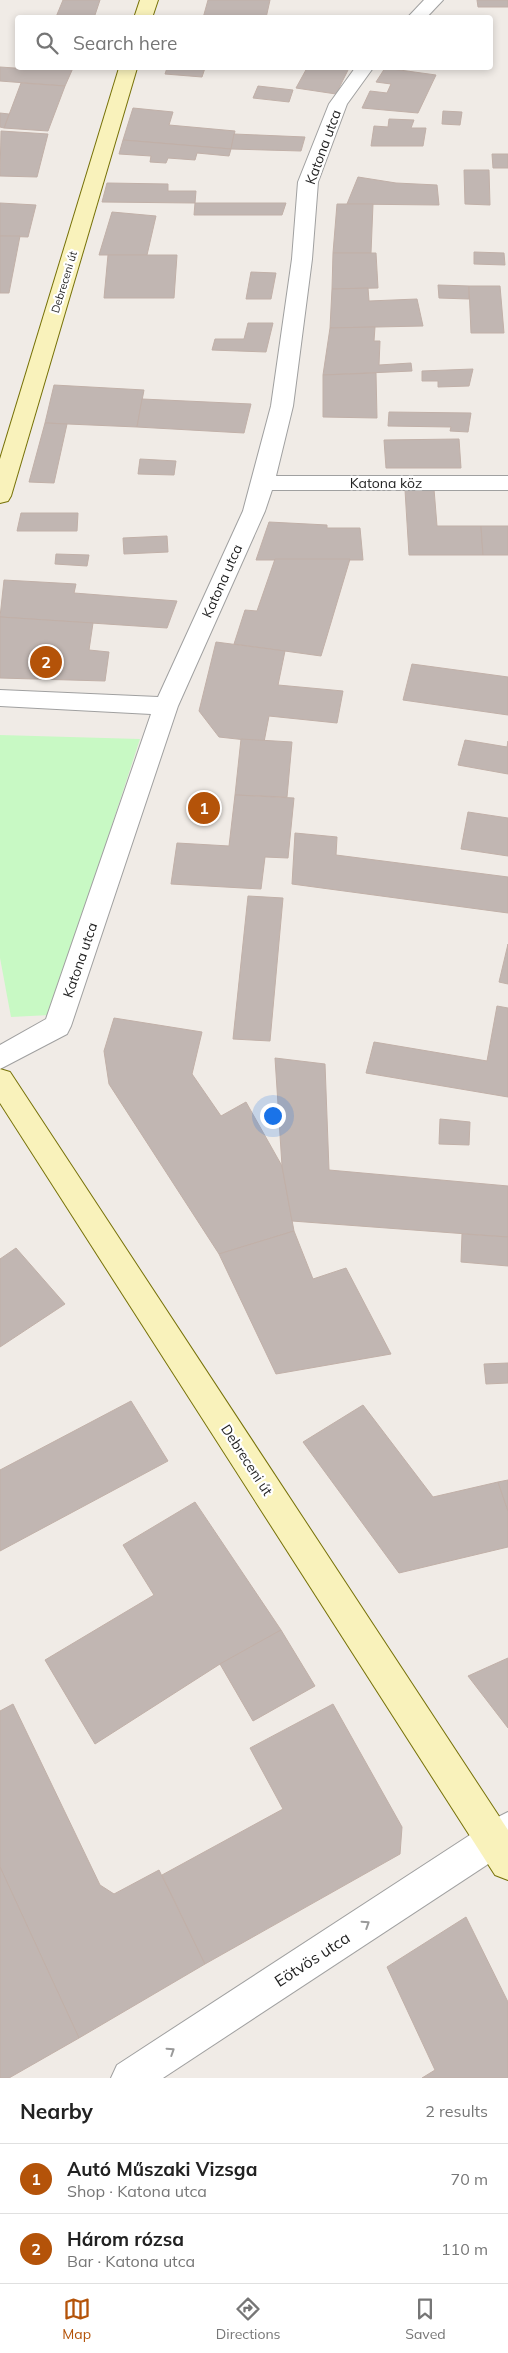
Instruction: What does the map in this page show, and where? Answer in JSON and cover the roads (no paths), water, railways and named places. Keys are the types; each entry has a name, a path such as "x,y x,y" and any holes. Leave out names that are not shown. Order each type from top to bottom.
{"street":[{"path":"144,15 148,0"},
{"path":"418,15 434,0"},
{"name":"Debreceni út","path":"0,496 127,70"},
{"name":"Katona utca","path":"0,1058 57,1026 166,706 254,511 282,406 302,259 308,182 338,104 363,70"},
{"name":"Katona köz","path":"263,483 508,483"},
{"path":"0,698 166,706"},
{"name":"Debreceni út","path":"0,1080 503,1844"},
{"name":"Eötvös utca","path":"130,2078 503,1844"}],"place":[{"name":"Három rózsa","path":"46,662"},
{"name":"Autó Műszaki Vizsga","path":"204,808"}]}
